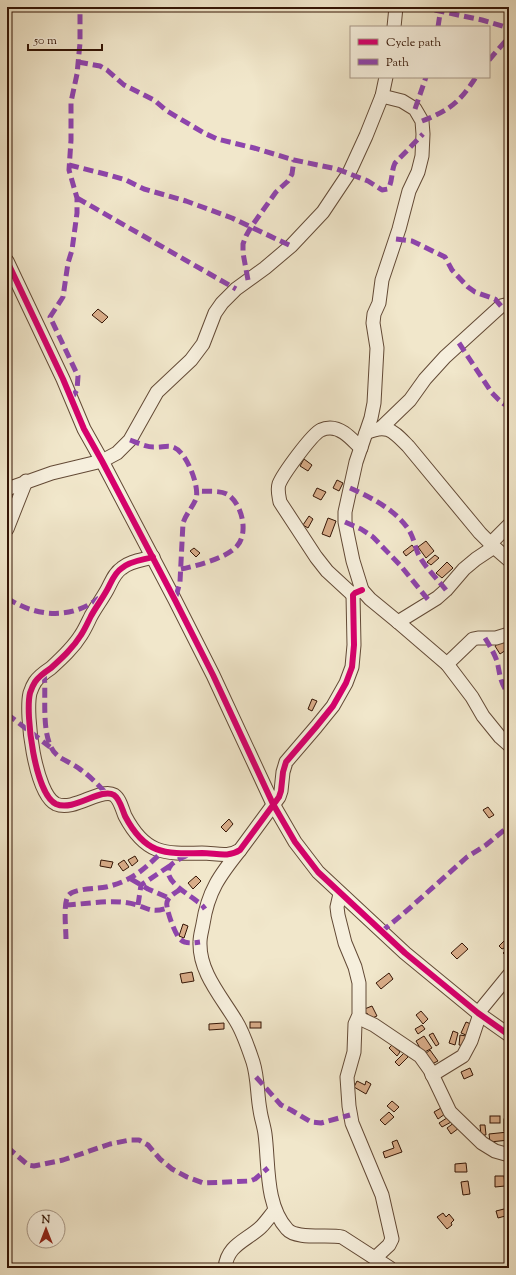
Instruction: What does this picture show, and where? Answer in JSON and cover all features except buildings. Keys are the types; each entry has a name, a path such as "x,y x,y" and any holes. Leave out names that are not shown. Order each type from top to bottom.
{"street":[{"path":"394,26 396,7"},
{"path":"7,489 26,481 75,466 102,461 117,453 130,440 157,392 191,360 203,344 215,313 222,302 236,289 265,268 291,246 324,212 349,173 382,96 386,78"},
{"path":"382,96 402,101 415,109 422,121 422,156 418,172 409,191 396,239 382,280 379,303 374,314 373,323 377,348 376,378 371,418 356,462 345,512 345,522 358,593 352,667 346,683 333,706 286,762 279,797 221,874 212,889 205,909 200,942 202,959 208,976 217,993 237,1022 254,1063 260,1110 265,1133 268,1168 275,1210 280,1220 288,1231 294,1234 334,1235 342,1237 390,1268"},
{"path":"7,261 60,372 84,429 153,557 213,675 273,804 295,842 318,872 405,953 479,1014 509,1035"},
{"path":"366,433 381,428 410,400 434,369 459,343 502,306 505,305 509,307"},
{"path":"361,448 348,435 338,430 330,428 321,430 312,438 279,484 278,492 280,502 316,557 327,571 358,593 370,599 447,664 472,697 483,716 500,738 509,745"},
{"path":"381,428 389,430 408,446 492,546 509,560"},
{"path":"7,528 26,481"},
{"path":"398,622 442,594 464,569 492,546 509,525"},
{"path":"153,557 132,562 121,568 112,578 81,635 70,650 35,682 30,692 29,712 31,747 37,770 50,800 56,804 68,806 81,803 106,793 113,794 118,800 124,815 134,831 154,849 162,852 210,853 224,856 234,854 240,850"},
{"path":"447,664 473,639 496,638 509,634"},
{"path":"340,894 337,907 338,915 345,943 360,983 359,1018 355,1024 354,1052 347,1077 349,1106 352,1123 382,1195 392,1239 389,1245 375,1258"},
{"path":"432,1075 463,1056 471,1041 479,1014 509,975"},
{"path":"359,1018 374,1025 416,1052 432,1075 450,1112 482,1143 509,1155"},
{"path":"225,1268 226,1260 232,1249 260,1227 275,1210"}],"marked path":[{"path":"71,399 77,390 78,376 50,317 63,297 77,213 77,198 69,170 71,102 77,74 80,43 80,7"},
{"path":"420,7 482,20 509,28"},
{"path":"438,26 441,7"},
{"path":"490,59 509,37"},
{"path":"78,62 100,66 107,70 124,85 154,100 167,111 217,139 294,160 337,169 368,181 382,190 388,189 390,186 395,163 423,134"},
{"path":"415,109 426,78"},
{"path":"422,121 440,113 454,104 465,93 475,78"},
{"path":"248,280 243,253 243,244 246,236 276,192 288,181 292,174 294,160"},
{"path":"69,165 126,180 144,189 186,201 232,218 291,246"},
{"path":"77,198 236,289"},
{"path":"396,239 412,241 445,257 452,270 468,287 475,292 495,299 501,306"},
{"path":"459,343 492,393 504,404 509,403"},
{"path":"130,440 148,446 173,447 183,455 194,478 197,493 196,499 183,523 180,582 175,600"},
{"path":"350,488 385,506 400,519 411,534 421,559 446,590"},
{"path":"181,569 203,564 219,558 237,546 243,534 240,511 232,498 227,494 220,492 197,491"},
{"path":"345,522 361,529 373,537 400,565 430,602"},
{"path":"7,598 30,609 53,613 65,613 77,610 99,598"},
{"path":"485,638 496,658 502,683 509,694"},
{"path":"44,673 46,729 48,740 52,749 58,756 88,775 106,793"},
{"path":"7,714 50,747"},
{"path":"381,932 467,857 486,845 509,826"},
{"path":"66,939 66,900 71,893 80,890 106,887 123,882 137,874 162,852"},
{"path":"187,855 171,865 168,870 169,876 177,886 205,909"},
{"path":"138,905 141,885 171,865"},
{"path":"131,879 148,889 169,898"},
{"path":"181,889 171,896 167,902 171,922 176,934 181,940 187,943 200,942"},
{"path":"66,905 120,902 155,910 167,908"},
{"path":"256,1077 281,1105 311,1122 321,1123 350,1115"},
{"path":"7,1147 28,1165 34,1166 63,1160 110,1144 130,1140 139,1140 148,1145 160,1159 172,1169 203,1183 250,1181 255,1179 268,1168"}],"cycle path":[{"path":"7,261 63,379 84,429 175,600 213,675 273,804 295,842 318,872 405,953 478,1013 509,1035"},
{"path":"153,557 129,564 122,568 113,578 78,640 63,657 40,676 34,683 30,693 29,718 30,735 37,770 42,785 49,797 56,804 63,806 71,805 102,794 109,793 114,795 132,829 140,838 148,845 166,852 231,854 240,850 279,797 286,762 333,706 346,683 352,667 354,645 353,595 362,590"}]}
